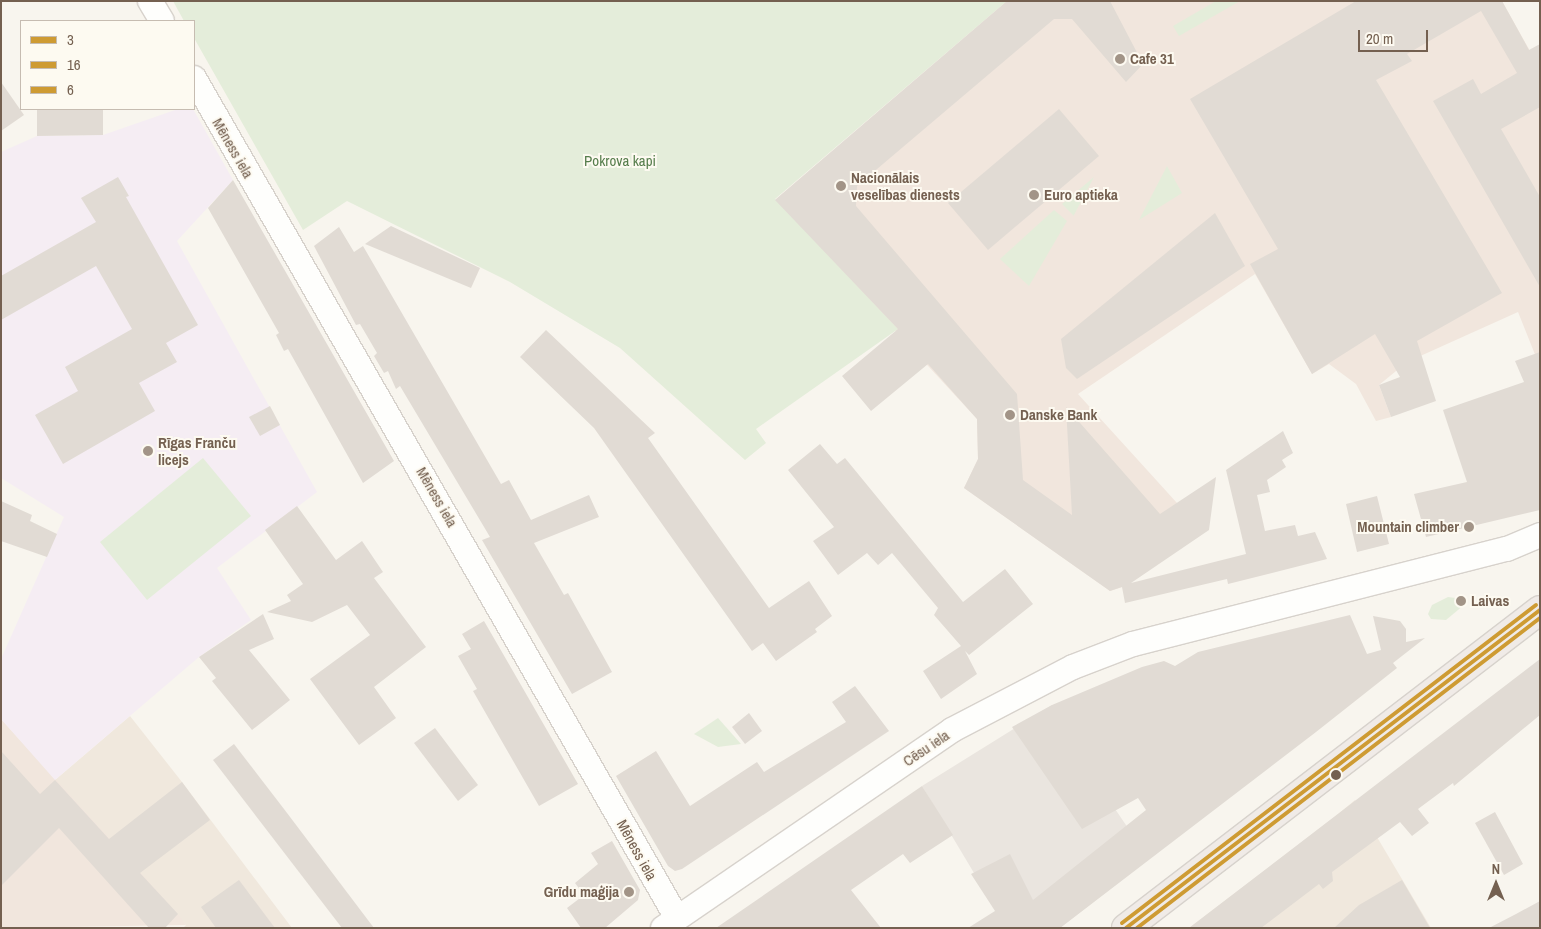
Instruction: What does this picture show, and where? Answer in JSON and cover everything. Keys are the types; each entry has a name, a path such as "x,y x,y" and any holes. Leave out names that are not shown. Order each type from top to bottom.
{"highway":[{"path":"1126,928 1540,610"}],"street":[{"path":"150,1 161,20"},
{"name":"Mēness iela","path":"195,80 670,923"},
{"name":"Cēsu iela","path":"670,923 952,730 1073,667 1133,644 1507,549 1540,535"},
{"name":"Cēsu iela","path":"1507,549 1540,555"}],"shaded area":[{"path":"1007,1 1502,1 1540,69 1540,367 1518,312 1407,362 1379,385 1391,417 1376,421 1356,384 1329,364 1312,374 1255,274 1078,394 1177,503 1122,587 1110,591 964,488 978,459 977,419 775,200"},
{"name":"Rīgas Franču licejs","path":"175,110 194,110 233,180 177,241 317,492 217,568 251,620 199,657 55,780 1,719 1,659 64,517 1,478 1,152 37,136 103,135"},
{"path":"1052,705 1098,767 1090,772 1149,859 1060,928 974,873 922,786"},
{"path":"130,716 292,928 183,928 186,925 55,780"},
{"path":"1,719 178,914 186,925 1,928"},
{"path":"1355,800 1431,928 1189,928 1337,815"}],"green space":[{"name":"Pokrova kapi","path":"173,1 1007,1 775,199 898,329 756,429 766,443 745,460 620,348 510,282 347,201 303,230 195,40 195,20 183,20"},
{"path":"1216,1 1240,1 1179,36 1173,26"},
{"path":"1167,166 1182,193 1139,220"},
{"path":"1094,177 1074,215 1074,216 1062,204"},
{"path":"1054,210 1067,221 1029,286 1000,259"},
{"path":"203,458 251,516 147,600 100,542"},
{"path":"1448,597 1463,599 1464,605 1446,620 1431,619 1428,614 1432,605"},
{"path":"718,718 741,744 718,747 694,734"}],"building":[{"path":"1007,1 1110,1 1143,64 1126,82 1072,19 1054,19 857,186 856,206 1017,394 1023,480 1072,515 1066,407 1160,514 1216,477 1209,530 1131,583 1246,554 1226,470 1283,431 1293,453 1282,460 1286,467 1267,480 1270,492 1257,495 1265,531 1295,525 1298,536 1315,532 1327,559 1228,584 1227,579 1125,603 1122,587 1110,591 964,488 978,459 977,419 928,364 871,411 842,376 898,329 775,200"},
{"path":"1356,1 1502,1 1529,50 1540,44 1540,107 1501,129 1540,197 1540,287 1433,101 1473,79 1481,94 1517,73 1481,11 1407,54 1412,61 1376,80 1502,293 1417,341 1436,401 1391,417 1379,385 1400,377 1375,334 1312,374 1250,264 1278,249 1190,99"},
{"path":"1,82 24,115 1,131"},
{"path":"1059,109 1099,156 988,250 948,203"},
{"path":"37,110 103,110 103,135 37,136"},
{"path":"118,177 129,196 126,197 198,325 166,343 177,362 139,383 155,411 63,464 35,415 78,391 65,367 132,329 96,266 1,320 1,276 96,222 81,198"},
{"path":"233,180 394,461 363,483 288,349 284,351 276,335 279,333 208,208"},
{"path":"1215,213 1245,266 1077,379 1066,368 1061,339"},
{"path":"391,226 480,268 471,288 365,244"},
{"path":"339,227 354,252 363,246 501,484 509,480 531,520 589,495 599,517 534,543 564,595 568,593 612,672 572,694 482,540 490,537 400,386 396,389 388,371 384,373 374,356 377,353 360,324 356,325 314,246"},
{"path":"546,330 655,433 648,438 769,608 809,581 832,616 815,629 817,632 776,661 763,643 752,651 594,428 520,357"},
{"path":"1540,352 1540,510 1426,537 1414,494 1467,482 1443,410 1524,382 1515,361"},
{"path":"270,406 280,425 260,436 249,417"},
{"path":"820,444 837,464 845,458 963,602 1005,569 1033,604 969,655 965,651 977,674 941,699 923,671 961,646 934,615 938,608 892,553 878,565 867,553 838,575 813,541 834,527 788,470"},
{"path":"1377,496 1389,544 1357,552 1346,504"},
{"path":"1,501 32,515 30,521 57,534 47,557 1,541"},
{"path":"297,506 336,560 362,541 383,572 374,578 426,647 374,687 396,718 359,745 310,679 370,635 347,605 312,622 267,612 291,601 287,595 303,584 265,530"},
{"path":"263,614 274,639 249,650 290,700 252,730 212,681 216,678 199,657"},
{"path":"1350,615 1367,654 1381,650 1373,616 1400,621 1406,629 1406,642 1425,638 1393,663 1397,668 1060,928 968,928 995,911 971,874 1010,854 1033,900 1146,810 1138,798 1082,829 1012,727 1052,705 1142,667 1164,661 1175,666 1198,652"},
{"path":"484,621 578,784 539,806 473,691 477,689 458,656 471,649 462,634"},
{"path":"1540,659 1540,715 1454,786 1453,783 1418,809 1429,823 1412,836 1400,822 1332,872 1333,881 1323,889 1319,884 1261,928 1189,928"},
{"path":"855,686 889,731 682,869 675,871 668,866 616,776 656,751 690,806 757,762 764,772 846,722 832,702"},
{"path":"749,713 762,731 745,744 732,727"},
{"path":"435,728 478,785 458,801 414,743"},
{"path":"234,744 374,928 342,928 213,760"},
{"path":"1,751 40,794 55,780 109,839 182,782 210,820 140,873 178,914 165,928 149,928 59,828 1,886"},
{"path":"922,786 953,835 910,863 903,854 851,890 881,928 716,928"},
{"path":"1495,812 1523,864 1504,875 1475,823"},
{"path":"612,841 640,890 638,900 605,928 581,928 567,908 584,895 575,883 598,864 591,853"},
{"path":"239,880 275,928 216,928 201,907"},
{"path":"1402,880 1430,928 1334,928 1359,905"},
{"path":"1540,901 1540,928 1489,928 1516,914"}],"transit line":[{"name":"6","path":"1122,923 1536,605"},
{"name":"3","path":"1126,928 1540,610"},
{"name":"16","path":"1137,928 1540,618"}],"place":[{"name":"Cafe 31","path":"1120,59"},
{"name":"Nacionālais veselības dienests","path":"841,186"},
{"name":"Euro aptieka","path":"1034,195"},
{"name":"Danske Bank","path":"1010,415"},
{"name":"Rīgas Franču licejs","path":"148,451"},
{"name":"Mountain climber","path":"1469,527"},
{"name":"Laivas","path":"1461,601"},
{"name":"Grīdu maģija","path":"629,892"}]}
